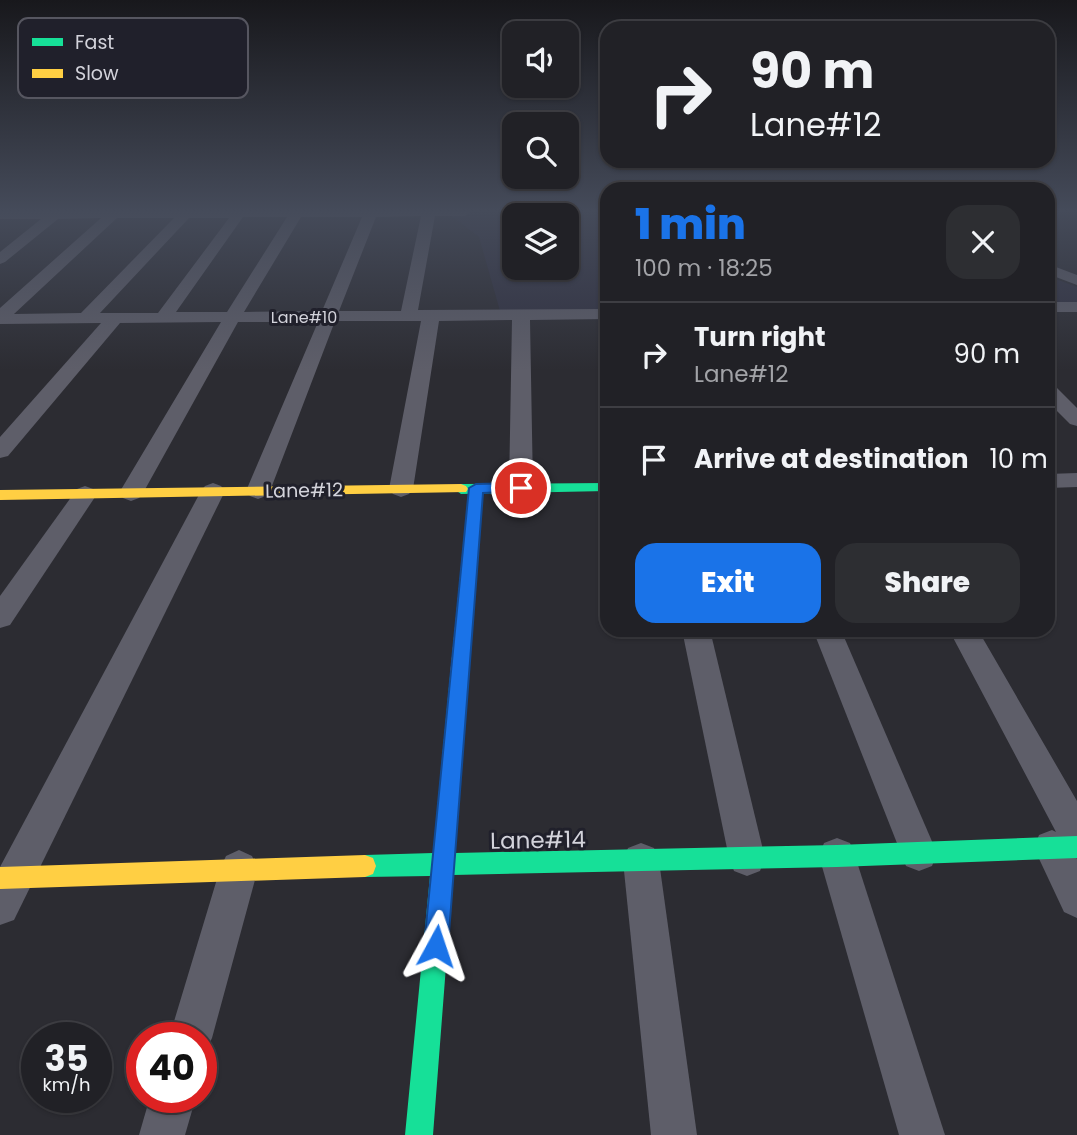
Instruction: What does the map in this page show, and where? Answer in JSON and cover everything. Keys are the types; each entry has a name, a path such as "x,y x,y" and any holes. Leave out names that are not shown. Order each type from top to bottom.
{"street":[{"path":"2,320 61,264"},
{"path":"86,318 137,264"},
{"path":"163,318 203,264"},
{"path":"131,493 265,264"},
{"path":"258,491 350,264"},
{"path":"408,316 419,264"},
{"path":"1055,271 1077,279"},
{"name":"Lane#10","path":"2,320 600,314"},
{"path":"521,315 521,488"},
{"path":"401,488 431,316"},
{"path":"0,451 115,318"},
{"path":"1055,397 1077,420"},
{"path":"1055,481 1077,480"},
{"name":"Lane#12","path":"0,495 600,487"},
{"path":"419,1135 476,488"},
{"path":"0,906 6,878 213,491"},
{"path":"0,617 85,494"},
{"path":"698,637 747,858"},
{"path":"830,637 919,853"},
{"path":"965,637 1068,843 1077,899"},
{"name":"Lane#14","path":"6,878 239,869 838,856 1068,843"},
{"path":"838,856 922,1135"},
{"path":"640,861 674,1135"},
{"path":"195,1022 239,869"},
{"path":"162,1135 168,1113"}],"shaded area":[{"path":"487,264 502,264 502,280 579,280 579,264 600,264 600,315 502,318"},
{"path":"1055,279 1077,287 1077,302 1055,303"}],"traffic: fast":[{"path":"461,489 600,487"},
{"path":"419,1135 459,676"},
{"path":"365,866 837,856 1077,847"}],"traffic: slow":[{"path":"459,676 476,488"},
{"path":"0,495 461,489"},
{"path":"0,878 365,866"}],"route":[{"path":"436,946 476,488 521,488"}]}
